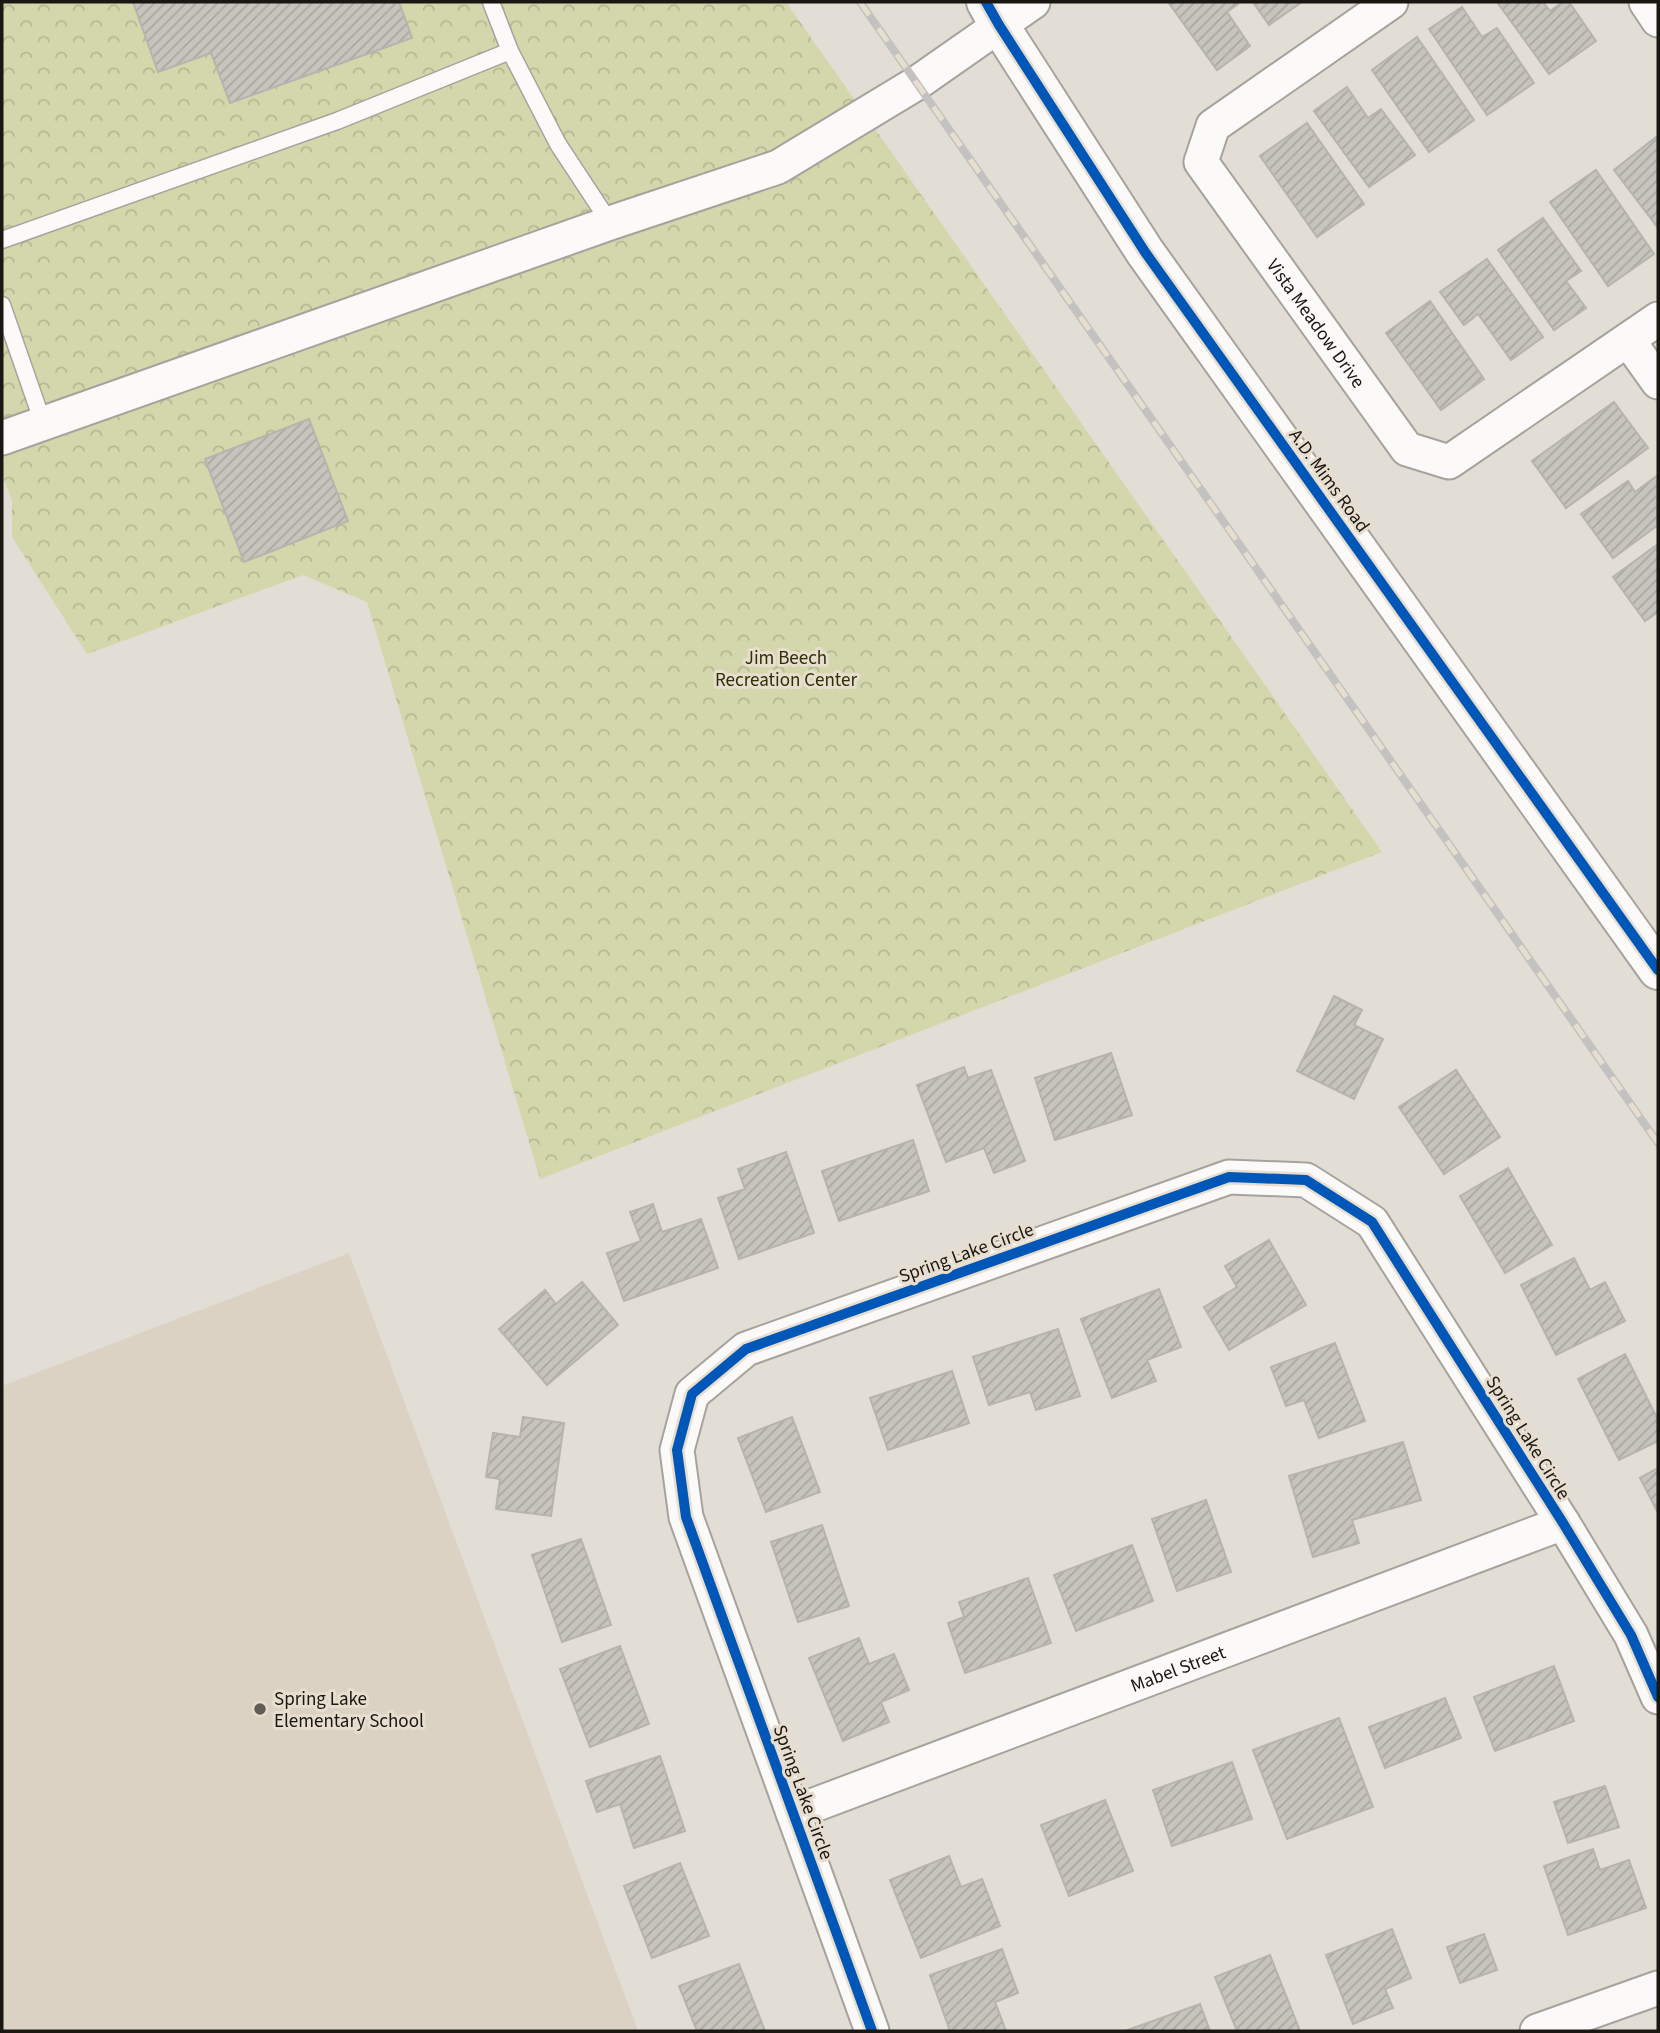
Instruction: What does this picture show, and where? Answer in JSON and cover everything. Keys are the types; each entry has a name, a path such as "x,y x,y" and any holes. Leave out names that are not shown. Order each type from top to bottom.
{"street":[{"path":"2,438 610,223 778,167 917,83 993,14 1033,2"},
{"name":"Vista Meadow Drive","path":"1391,2 1213,126 1201,162 1407,449 1449,462 1658,319"},
{"path":"1646,2 1658,20"},
{"name":"A.D. Mims Road","path":"993,14 1145,252 1658,970"},
{"path":"1628,340 1658,382"},
{"name":"Spring Lake Circle","path":"872,2031 686,1517 677,1450 692,1394 746,1349 1229,1177 1306,1180 1372,1222 1631,1635 1658,1697"},
{"name":"Mabel Street","path":"793,1813 1563,1524"},
{"path":"1537,2031 1589,2022 1658,1988"}],"lane":[{"path":"491,2 510,51 558,144 610,223"},
{"path":"2,240 337,121 510,51"},
{"path":"2,305 43,423"}],"shaded area":[{"name":"Spring Lake Elementary School","path":"349,1253 638,2031 2,2031 2,1386"}],"green space":[{"name":"Jim Beech Recreation Center","path":"2,2 786,2 1382,852 540,1179 367,602 303,575 87,654 12,537 12,501 2,474"}],"building":[{"path":"133,2 399,2 412,38 230,103 211,53 158,72"},
{"path":"1168,2 1236,2 1238,4 1227,12 1250,46 1217,70"},
{"path":"1253,2 1302,2 1269,25"},
{"path":"1497,2 1543,2 1550,11 1563,2 1569,2 1596,41 1549,74"},
{"path":"1462,7 1482,37 1497,28 1534,83 1487,115 1429,29"},
{"path":"1417,37 1474,120 1429,152 1372,70"},
{"path":"1347,87 1368,118 1381,109 1415,155 1369,187 1314,111"},
{"path":"1307,123 1364,204 1317,237 1260,156"},
{"path":"1656,137 1658,140 1658,228 1614,170"},
{"path":"1596,170 1654,254 1608,286 1550,202"},
{"path":"1543,218 1581,271 1566,281 1586,308 1554,330 1498,250"},
{"path":"1487,259 1543,337 1511,360 1478,314 1464,325 1440,292"},
{"path":"1430,301 1484,379 1441,410 1386,333"},
{"path":"1614,402 1648,448 1566,508 1532,461"},
{"path":"309,419 348,521 244,562 205,459"},
{"path":"1658,475 1658,525 1613,558 1581,514 1628,481 1635,492"},
{"path":"1658,544 1658,612 1645,621 1613,577"},
{"path":"1334,996 1362,1010 1354,1025 1383,1039 1354,1099 1297,1071"},
{"path":"1111,1053 1132,1115 1055,1140 1035,1078"},
{"path":"964,1067 968,1078 991,1070 1025,1161 994,1173 984,1148 946,1162 917,1085"},
{"path":"1456,1070 1500,1137 1444,1174 1399,1107"},
{"path":"913,1140 929,1191 839,1221 822,1171"},
{"path":"786,1152 814,1233 739,1259 718,1198 745,1189 738,1169"},
{"path":"1508,1168 1552,1245 1505,1273 1460,1196"},
{"path":"653,1204 662,1232 701,1219 718,1268 624,1301 607,1253 641,1241 630,1212"},
{"path":"1269,1240 1306,1305 1229,1350 1204,1307 1237,1287 1225,1266"},
{"path":"1574,1258 1590,1290 1605,1282 1625,1321 1556,1355 1521,1285"},
{"path":"582,1282 618,1325 547,1385 499,1329 545,1290 556,1304"},
{"path":"1159,1289 1181,1347 1147,1360 1156,1381 1112,1398 1081,1319"},
{"path":"1058,1329 1080,1396 1036,1410 1030,1392 989,1405 973,1357"},
{"path":"1335,1343 1365,1421 1319,1438 1304,1400 1286,1406 1271,1367"},
{"path":"1625,1354 1658,1420 1658,1441 1619,1460 1578,1379"},
{"path":"952,1371 969,1423 888,1450 870,1398"},
{"path":"523,1417 564,1423 551,1516 496,1509 500,1479 486,1477 493,1433 520,1437"},
{"path":"792,1417 820,1492 766,1512 738,1438"},
{"path":"1403,1442 1421,1500 1352,1520 1359,1543 1313,1557 1289,1476"},
{"path":"1658,1468 1658,1513 1640,1478"},
{"path":"1206,1500 1231,1572 1177,1591 1152,1519"},
{"path":"822,1525 849,1606 798,1622 771,1542"},
{"path":"581,1539 611,1625 562,1642 532,1555"},
{"path":"1132,1545 1153,1601 1076,1631 1054,1575"},
{"path":"1028,1578 1051,1643 965,1673 948,1623 964,1617 959,1602"},
{"path":"859,1638 869,1664 894,1654 909,1690 881,1702 889,1722 843,1741 809,1658"},
{"path":"620,1646 649,1724 590,1747 560,1669"},
{"path":"1554,1666 1574,1721 1495,1751 1474,1697"},
{"path":"1445,1698 1461,1738 1385,1768 1369,1727"},
{"path":"1339,1718 1373,1807 1287,1839 1253,1750"},
{"path":"660,1756 685,1831 634,1848 620,1804 597,1812 586,1781"},
{"path":"1232,1762 1252,1819 1172,1846 1153,1790"},
{"path":"1605,1786 1619,1827 1568,1843 1554,1802"},
{"path":"1105,1800 1133,1871 1069,1896 1041,1825"},
{"path":"1593,1849 1600,1870 1629,1860 1646,1908 1568,1935 1544,1866"},
{"path":"949,1856 961,1887 982,1879 1000,1926 921,1958 890,1880"},
{"path":"680,1863 709,1936 652,1958 624,1886"},
{"path":"1392,1929 1411,1978 1385,1989 1393,2008 1353,2024 1326,1955"},
{"path":"1484,1934 1497,1970 1460,1983 1447,1947"},
{"path":"1002,1949 1018,1993 995,2002 1006,2031 950,2031 930,1975"},
{"path":"1270,1955 1300,2031 1237,2031 1215,1977"},
{"path":"739,1964 765,2031 697,2031 679,1986"},
{"path":"1200,2004 1210,2031 1125,2031"}],"railway":[{"path":"860,2 1658,1143"}],"cycle path":[{"path":"986,2 1145,252 1658,970"},
{"path":"872,2031 686,1517 677,1450 692,1394 746,1349 1229,1177 1306,1180 1372,1222 1631,1635 1658,1697"}],"place":[{"name":"Spring Lake Elementary School","path":"260,1709"}]}
